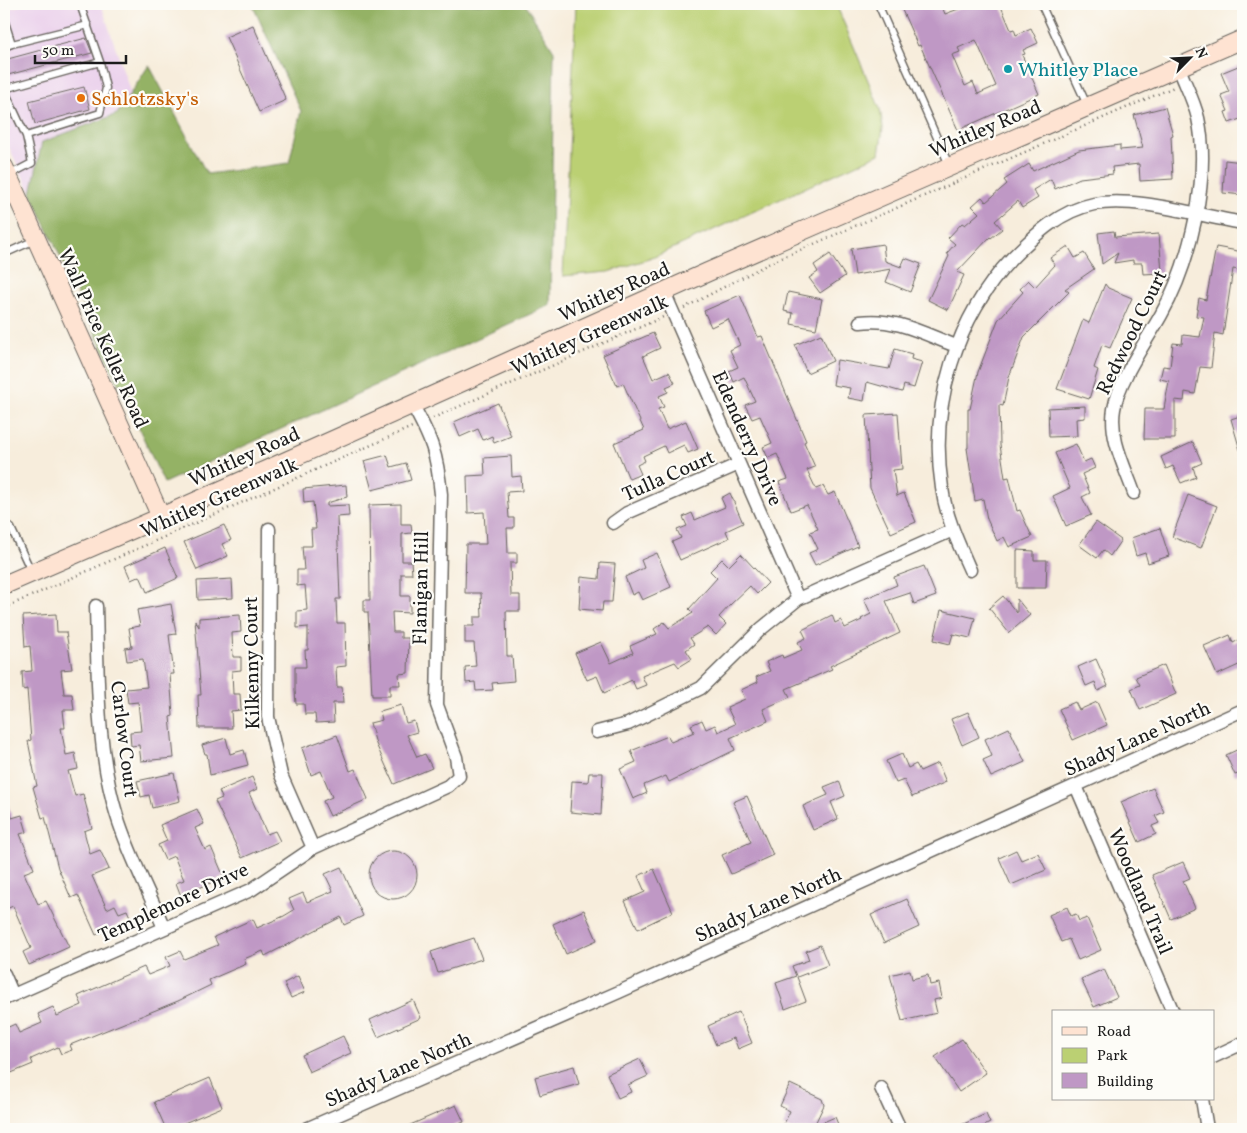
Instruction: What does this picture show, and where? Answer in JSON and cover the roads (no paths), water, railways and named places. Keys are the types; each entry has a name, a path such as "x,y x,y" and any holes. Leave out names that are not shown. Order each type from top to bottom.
{"street":[{"name":"Whitley Road","path":"4,585 161,517 664,292 1087,107 1182,75 1243,40"},
{"name":"Redwood Court","path":"1134,493 1118,449 1113,428 1114,410 1120,389 1172,296 1189,248 1199,192 1202,153 1198,118 1182,75"},
{"name":"Wall Price Keller Road","path":"6,172 161,517"},
{"path":"970,570 953,530 942,488 939,459 943,404 956,346 987,288 1031,239 1049,223 1082,207 1117,202 1144,204 1243,224"},
{"name":"Edenderry Drive","path":"664,292 798,599"},
{"path":"860,322 878,319 892,321 956,346"},
{"name":"Flanigan Hill","path":"412,404 431,438 438,462 441,494 437,705 456,758 458,776"},
{"name":"Tulla Court","path":"614,523 627,513 739,464"},
{"name":"Kilkenny Court","path":"269,529 268,717 281,776 313,848"},
{"path":"597,732 628,724 701,688 761,629 798,599 953,530"},
{"name":"Carlow Court","path":"96,606 100,716 106,769 117,817 164,928"},
{"name":"Shady Lane North","path":"306,1129 628,988 1243,710"},
{"name":"Templemore Drive","path":"8,997 251,890 313,848 448,786 458,776"},
{"name":"Woodland Trail","path":"1076,786 1172,1010"},
{"path":"4,974 8,997"},
{"path":"1214,1057 1243,1043"},
{"path":"881,1088 900,1129"},
{"path":"1202,1100 1207,1129"}],"lane":[{"path":"26,136 100,114 106,88 100,62 80,4"},
{"path":"878,4 949,167"},
{"path":"1041,4 1087,107"},
{"path":"4,19 12,44"},
{"path":"4,47 88,25"},
{"path":"6,172 22,170 32,163 26,136 4,89 100,62"},
{"path":"4,254 37,239"},
{"path":"4,523 10,528 32,573"}],"place":[{"name":"Whitley Place","path":"1008,69"},
{"name":"Schlotzsky's","path":"81,98"}]}
